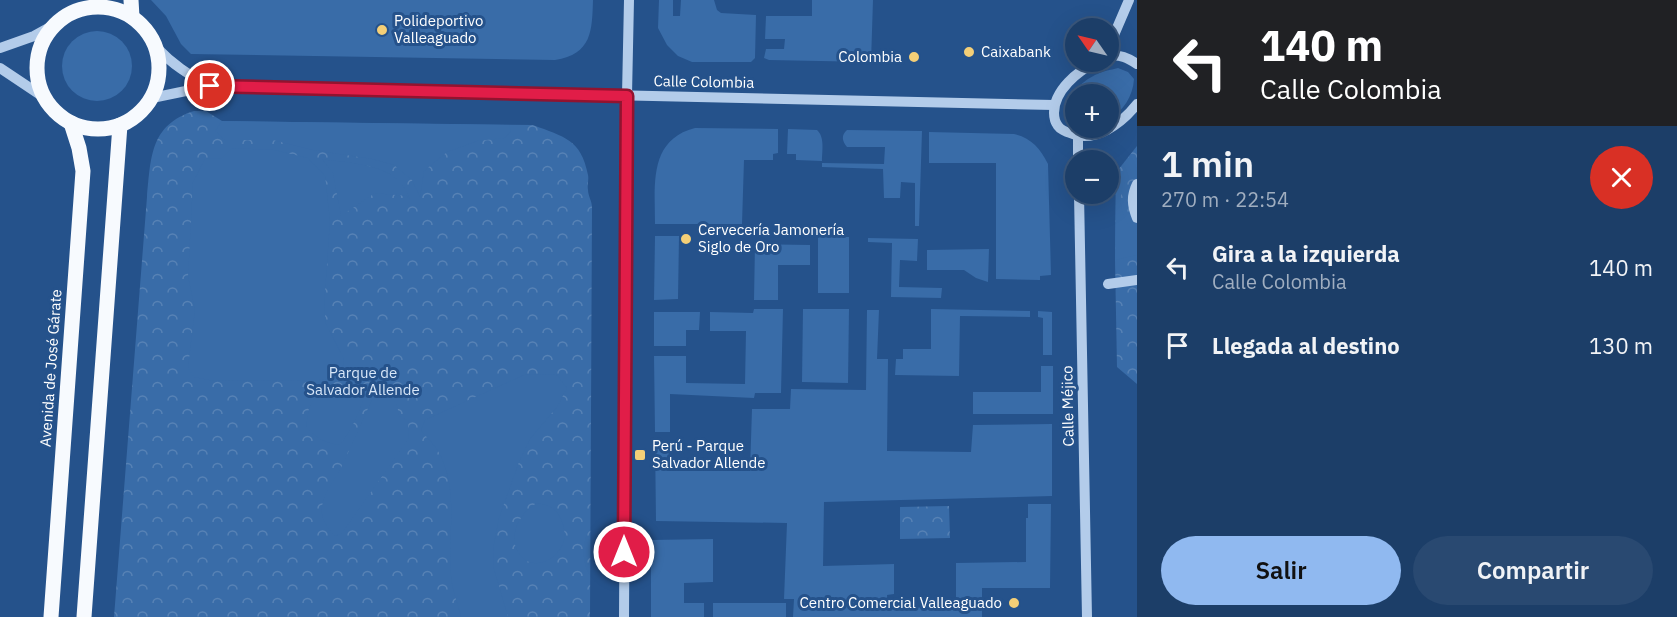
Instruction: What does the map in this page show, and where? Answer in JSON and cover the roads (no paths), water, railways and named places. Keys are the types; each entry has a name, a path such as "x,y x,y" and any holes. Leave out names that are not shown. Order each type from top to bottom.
{"main road":[{"path":"131,0 132,16"},
{"path":"75,6 113,8 132,16 147,30 156,47 160,64 158,81 152,98 138,114 120,125 95,129 71,123 56,112 45,98 38,80 38,60 43,42 54,25 75,6"},
{"name":"Avenida de José Gárate","path":"51,617 83,171 71,123"},
{"path":"84,617 117,141 120,125"}],"street":[{"path":"624,617 629,0"},
{"path":"1119,23 1129,0"},
{"path":"0,48 34,36 54,25"},
{"name":"Calle Colombia","path":"156,47 170,62 185,73 210,86"},
{"path":"1119,56 1137,64"},
{"path":"0,68 45,98"},
{"path":"1065,131 1058,126 1054,118 1054,105 1062,90 1080,72"},
{"name":"Calle Colombia","path":"152,98 210,86 1054,105"},
{"path":"1119,122 1129,115 1137,104"},
{"path":"1137,184 1132,198 1137,218"},
{"name":"Calle Méjico","path":"1079,204 1087,617"},
{"path":"1108,284 1137,280"}],"place":[{"name":"Polideportivo Valleaguado","path":"382,30"},
{"name":"Caixabank","path":"969,52"},
{"name":"Colombia","path":"914,57"},
{"name":"Cervecería Jamonería Siglo de Oro","path":"686,239"},
{"name":"Perú - Parque Salvador Allende","path":"640,455"},
{"name":"Centro Comercial Valleaguado","path":"1014,603"}],"park label":[{"name":"Parque de Salvador Allende","path":"363,382"}]}
